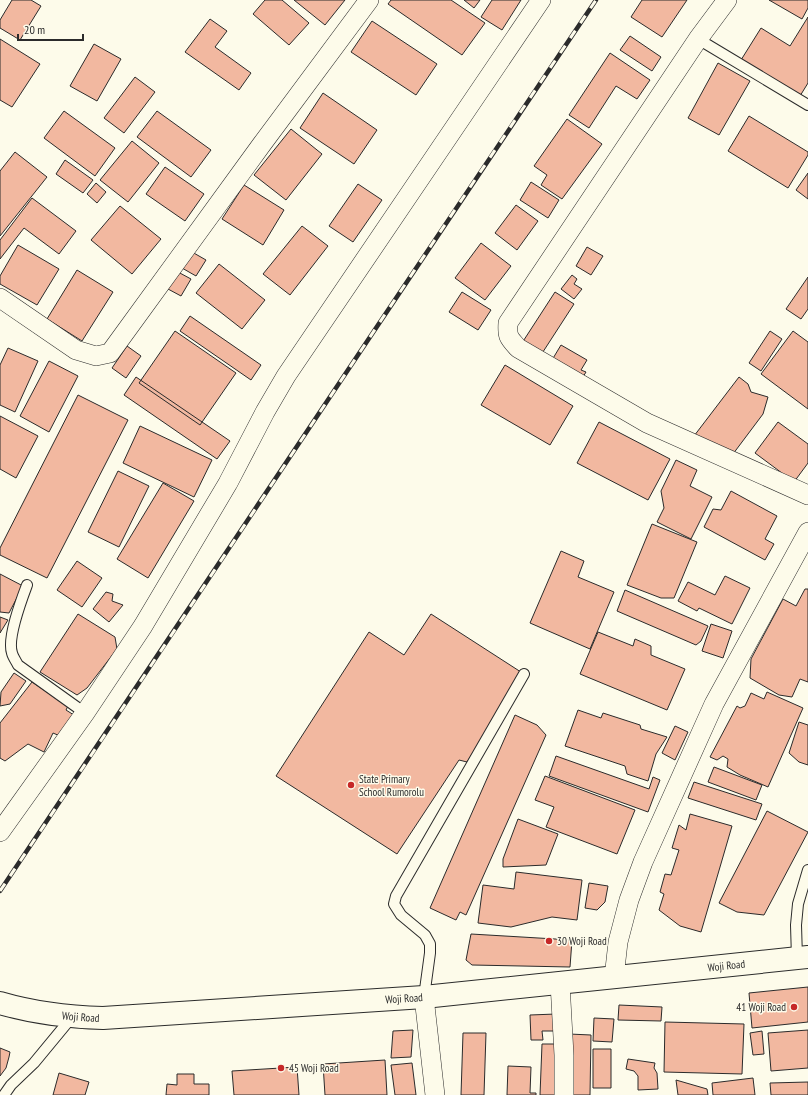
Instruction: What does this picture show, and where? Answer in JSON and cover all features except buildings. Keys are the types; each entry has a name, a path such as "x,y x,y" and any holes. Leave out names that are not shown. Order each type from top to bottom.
{"main road":[{"name":"Woji Road","path":"0,1003 58,1015 104,1018 424,997 802,958"}],"street":[{"path":"0,298 76,350 96,356 110,352 369,0"},
{"path":"0,832 86,712 143,626 220,497 286,376 541,0"},
{"path":"727,0 698,39 508,323 508,333 510,340 518,348 647,423 808,495"},
{"path":"614,978 618,942 629,900 643,862 714,704 808,532"},
{"path":"560,983 564,1055 564,1095"},
{"path":"424,997 435,1095"}],"lane":[{"path":"698,39 808,105"},
{"path":"27,585 21,601 11,641 12,653 18,665 86,712"},
{"path":"424,997 430,944 425,935 401,915 394,904 396,896 524,674"},
{"path":"802,958 796,925 798,904 808,870"},
{"path":"4,1095 11,1085 34,1063 72,1017"}],"railway":[{"path":"0,891 446,222 596,0"}],"place":[{"name":"State Primary School Rumorolu","path":"351,785"},
{"name":"30 Woji Road","path":"549,941"},
{"name":"41 Woji Road","path":"794,1007"},
{"name":"45 Woji Road","path":"281,1068"}]}
